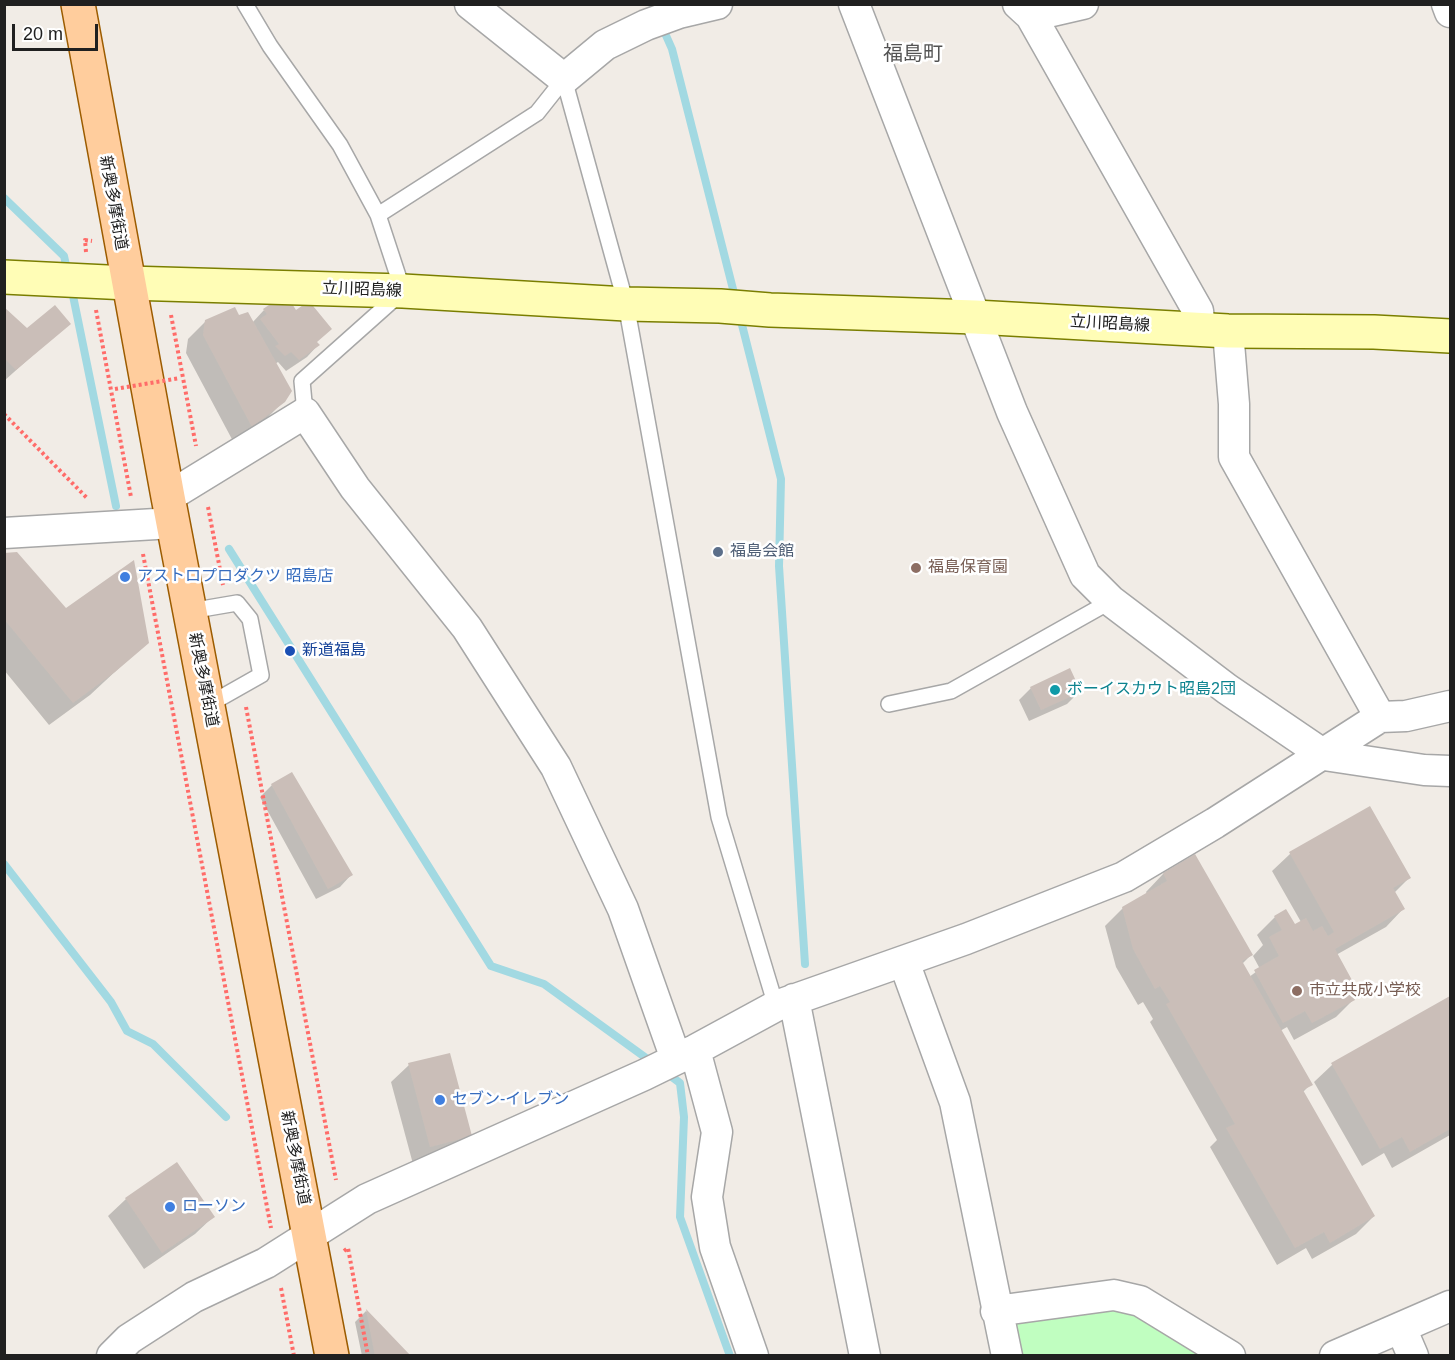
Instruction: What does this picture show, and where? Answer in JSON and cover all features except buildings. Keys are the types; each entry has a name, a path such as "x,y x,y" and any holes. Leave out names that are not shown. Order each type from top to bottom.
{"main road":[{"name":"新奥多摩街道","path":"78,4 128,283 332,1356"},
{"name":"立川昭島線","path":"4,277 403,291 770,310 975,316 1214,330 1374,332 1450,336"}],"street":[{"path":"470,4 564,79 605,45 660,20 717,4"},
{"path":"854,4 1012,412 1085,575 1111,601 1227,689 1324,755 1424,770 1450,771"},
{"path":"1083,4 1024,10 1198,311 1214,330 1234,404 1234,457 1380,717"},
{"path":"1447,4 1450,12"},
{"path":"4,533 126,526 171,510 305,413 355,488 467,628 556,767 623,909 671,1061 717,1132 707,1197 715,1246 753,1356"},
{"path":"112,1356 129,1339 194,1297 276,1257 367,1199 671,1061 785,1002 904,962 1124,876 1215,823 1380,717 1406,716 1450,706"},
{"path":"904,962 955,1102 1007,1356"},
{"path":"785,1002 865,1356"},
{"path":"996,1311 1114,1295 1140,1301 1230,1356"},
{"path":"1335,1356 1450,1306"},
{"path":"1401,1328 1413,1356"}],"lane":[{"path":"246,4 270,46 340,145 378,215 403,291 302,381 305,413"},
{"path":"378,215 537,113 564,79"},
{"path":"564,79 626,304 719,818 785,1002"},
{"path":"889,705 951,691 1111,601"},
{"path":"190,611 237,603 250,620 261,675 208,705"}],"path":[{"path":"76,281 123,442 126,526 276,1257 294,1356"},
{"path":"115,389 180,378"},
{"path":"4,414 126,526"}],"green space":[{"path":"1112,1305 1136,1312 1202,1355 1021,1355 1013,1321"}],"waterway":[{"path":"652,4 672,49 736,301"},
{"path":"4,198 64,256 68,274"},
{"path":"71,286 116,506"},
{"path":"739,313 781,479 779,566 805,964"},
{"path":"229,549 491,966 544,984 653,1063"},
{"path":"4,864 111,1002 127,1031 153,1044 226,1117"},
{"path":"664,1071 680,1083 684,1117 680,1217 730,1356"}],"place":[{"name":"福島会館","path":"718,552"},
{"name":"福島保育園","path":"916,568"},
{"name":"アストロプロダクツ 昭島店","path":"125,577"},
{"name":"新道福島","path":"290,651"},
{"name":"ボーイスカウト昭島2団","path":"1055,690"},
{"name":"市立共成小学校","path":"1297,991"},
{"name":"セブン-イレブン","path":"440,1100"},
{"name":"ローソン","path":"170,1207"}],"district":[{"name":"福島町","path":"913,54"}]}
